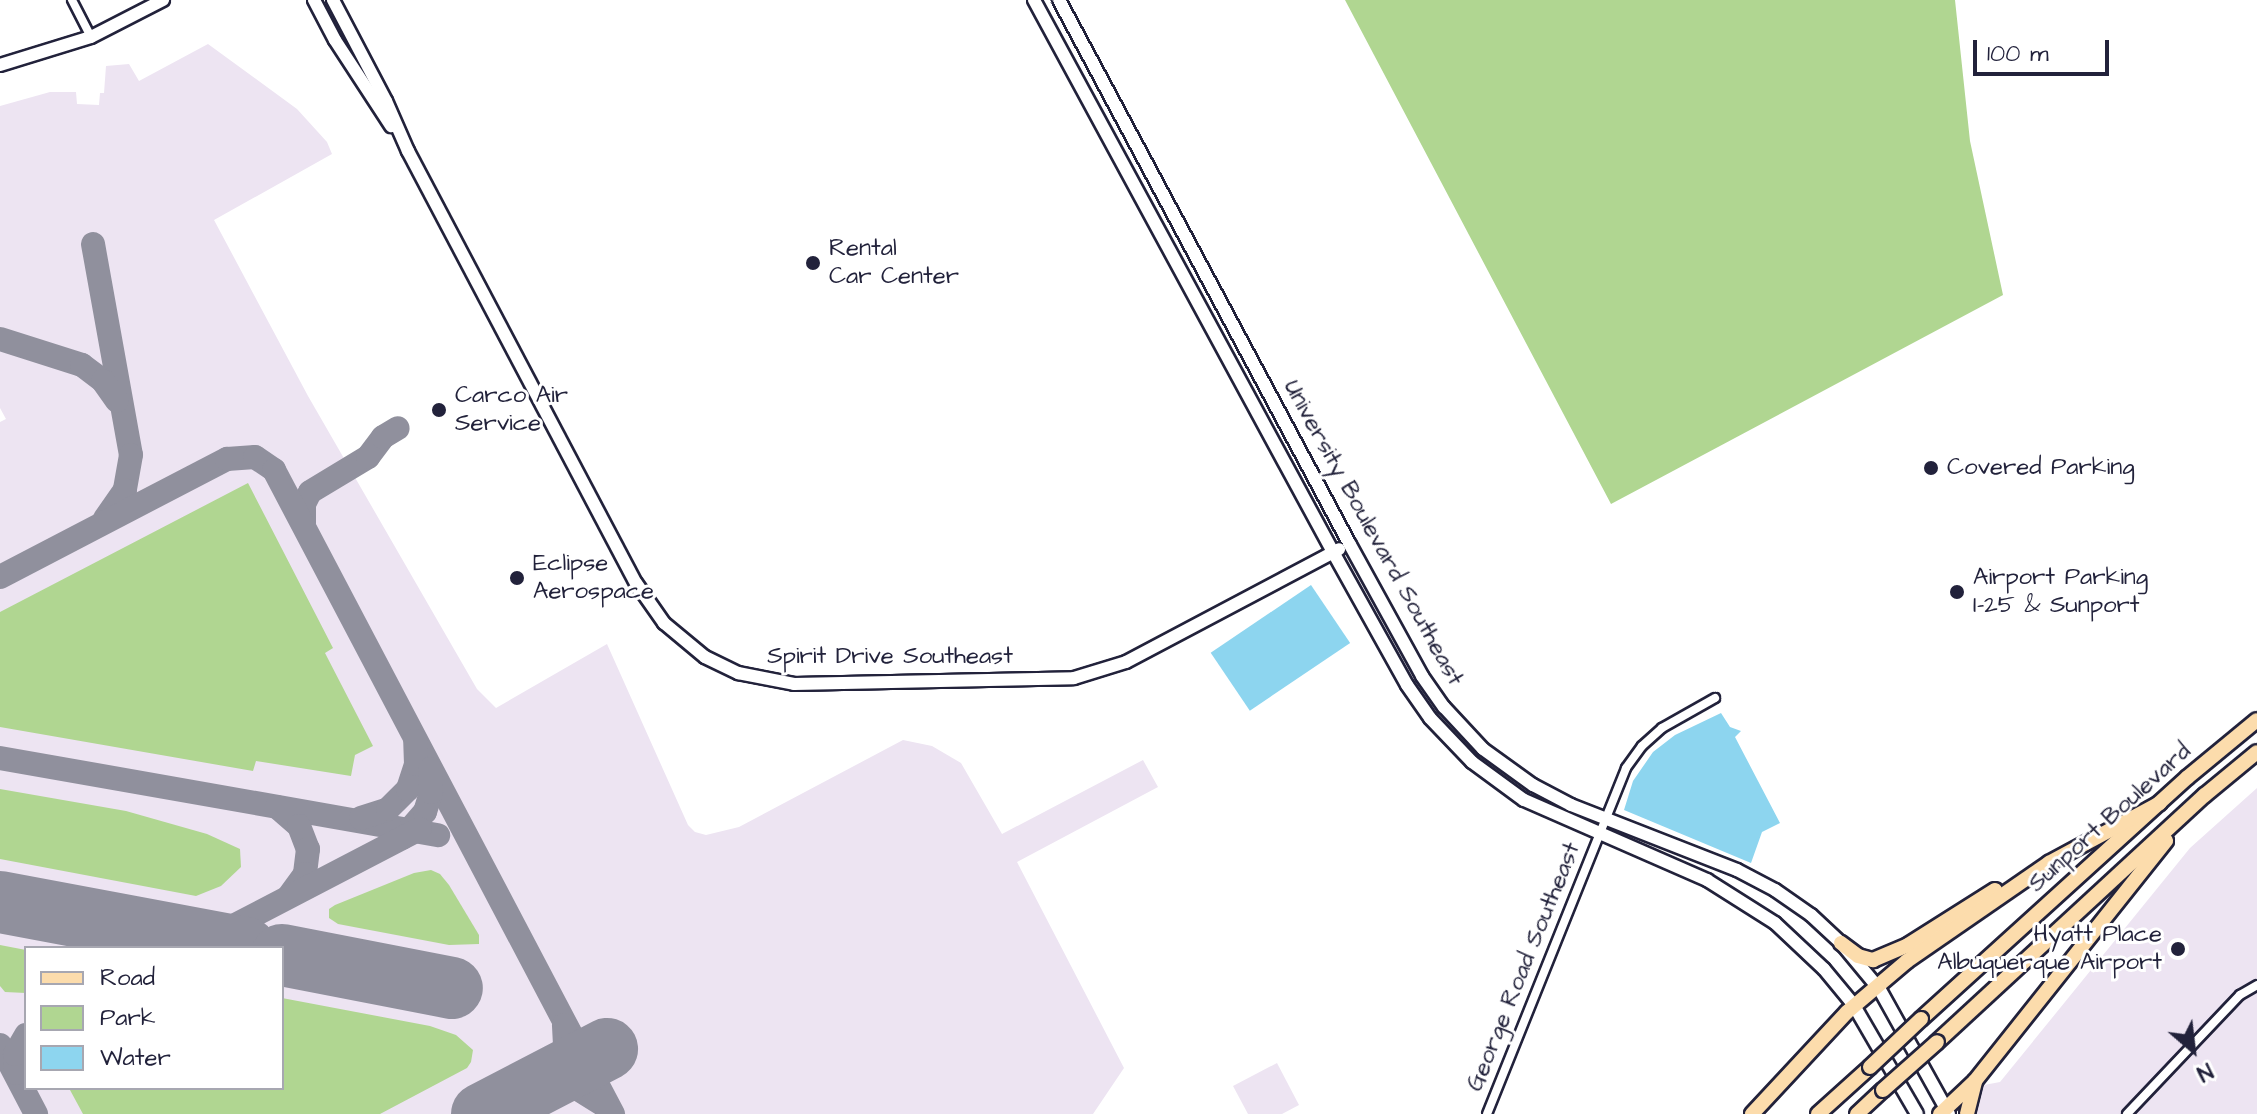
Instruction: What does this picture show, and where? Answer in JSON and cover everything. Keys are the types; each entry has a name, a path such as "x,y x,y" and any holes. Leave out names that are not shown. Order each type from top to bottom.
{"main road":[{"path":"0,65 91,37 163,0"},
{"path":"306,0 318,23 335,40"},
{"path":"314,0 335,40 408,151"},
{"path":"333,0 408,151"},
{"name":"University Boulevard Southeast","path":"1034,0 1407,685 1443,733 1505,788 1544,811 1689,871 1746,903 1809,953 1854,1006 1917,1114"},
{"name":"University Boulevard Southeast","path":"1059,0 1422,676 1462,729 1498,762 1533,785 1604,818 1756,880 1793,902 1841,943 1878,987 1945,1112"},
{"name":"Spirit Drive Southeast","path":"408,151 645,598 678,637 705,657 738,673 794,684 1043,680 1093,674 1126,662 1349,543"},
{"name":"Sunport Boulevard","path":"1818,1114 2160,803 2257,720"},
{"name":"Sunport Boulevard","path":"1857,1114 2205,795 2257,752"},
{"path":"1945,1112 1975,1081 2205,795"},
{"path":"1752,1114 1854,1006 1907,961 2049,863 2160,803"},
{"path":"1841,943 1865,959 1887,955 2020,874 2049,863"},
{"path":"1967,1114 1975,1081"}],"street":[{"path":"72,0 91,37"},
{"name":"George Road Southeast","path":"1487,1114 1619,780 1642,746 1673,721 1715,698"},
{"path":"2127,1114 2240,995 2257,985"}],"shaded area":[{"path":"208,44 297,109 327,142 332,154 214,220 308,396 477,689 496,708 607,644 688,825 695,832 706,835 739,827 903,740 932,746 961,763 1002,834 1143,760 1158,787 1017,862 1124,1068 1093,1114 0,1114 0,422 6,419 0,408 0,106 50,92 76,92 77,104 99,105 100,93 104,93 106,66 129,64 139,81"},
{"path":"2257,788 2257,1114 1973,1114 1984,1085 2000,1082 2190,848"},
{"path":"1277,1063 1299,1105 1282,1114 1248,1114 1233,1086"}],"green space":[{"path":"1345,0 1955,0 1970,141 2003,295 1611,504"},
{"path":"248,483 333,648 325,653 373,746 355,755 351,776 256,761 253,771 0,727 0,612"},
{"path":"0,789 126,811 207,834 240,849 241,867 221,886 196,896 0,859"},
{"path":"431,870 440,874 449,885 479,935 479,944 449,945 338,924 329,918 329,909 335,905 414,873"},
{"path":"0,945 24,950 24,993 5,992 0,986"},
{"path":"284,998 430,1026 456,1035 473,1050 467,1068 380,1114 83,1114 70,1090 284,1090"}],"water":[{"path":"1311,585 1350,643 1250,711 1211,653"},
{"path":"1721,713 1730,727 1741,731 1735,737 1780,823 1762,832 1751,863 1624,810 1633,781 1653,752 1675,735"}],"taxiway":[{"path":"93,244 131,455 125,490 105,519"},
{"path":"0,339 82,365 103,381 117,401"},
{"path":"304,523 304,504 310,492 368,457 383,437 398,428"},
{"path":"0,577 227,459 255,457 274,470 613,1114"},
{"path":"361,818 388,809 408,789 416,764 415,741"},
{"path":"0,758 438,835"},
{"path":"402,838 425,812 431,792 430,769"},
{"path":"277,807 299,826 308,849 305,874 289,896"},
{"path":"195,946 420,829"},
{"path":"86,918 106,932 115,946"},
{"path":"535,1087 561,1059 565,1045 564,1025"},
{"path":"16,1073 15,1054 24,1038"},
{"path":"0,1045 36,1114"},
{"path":"482,1114 535,1087 543,1086 578,1089 605,1106"}],"runway":[{"path":"0,902 235,946"},
{"path":"284,955 452,988"},
{"path":"482,1114 607,1049"}],"place":[{"name":"Rental Car Center","path":"813,263"},
{"name":"Carco Air Service","path":"439,410"},
{"name":"Covered Parking","path":"1931,468"},
{"name":"Eclipse Aerospace","path":"517,578"},
{"name":"Airport Parking I-25 & Sunport","path":"1957,592"},
{"name":"Hyatt Place Albuquerque Airport","path":"2178,949"}]}
